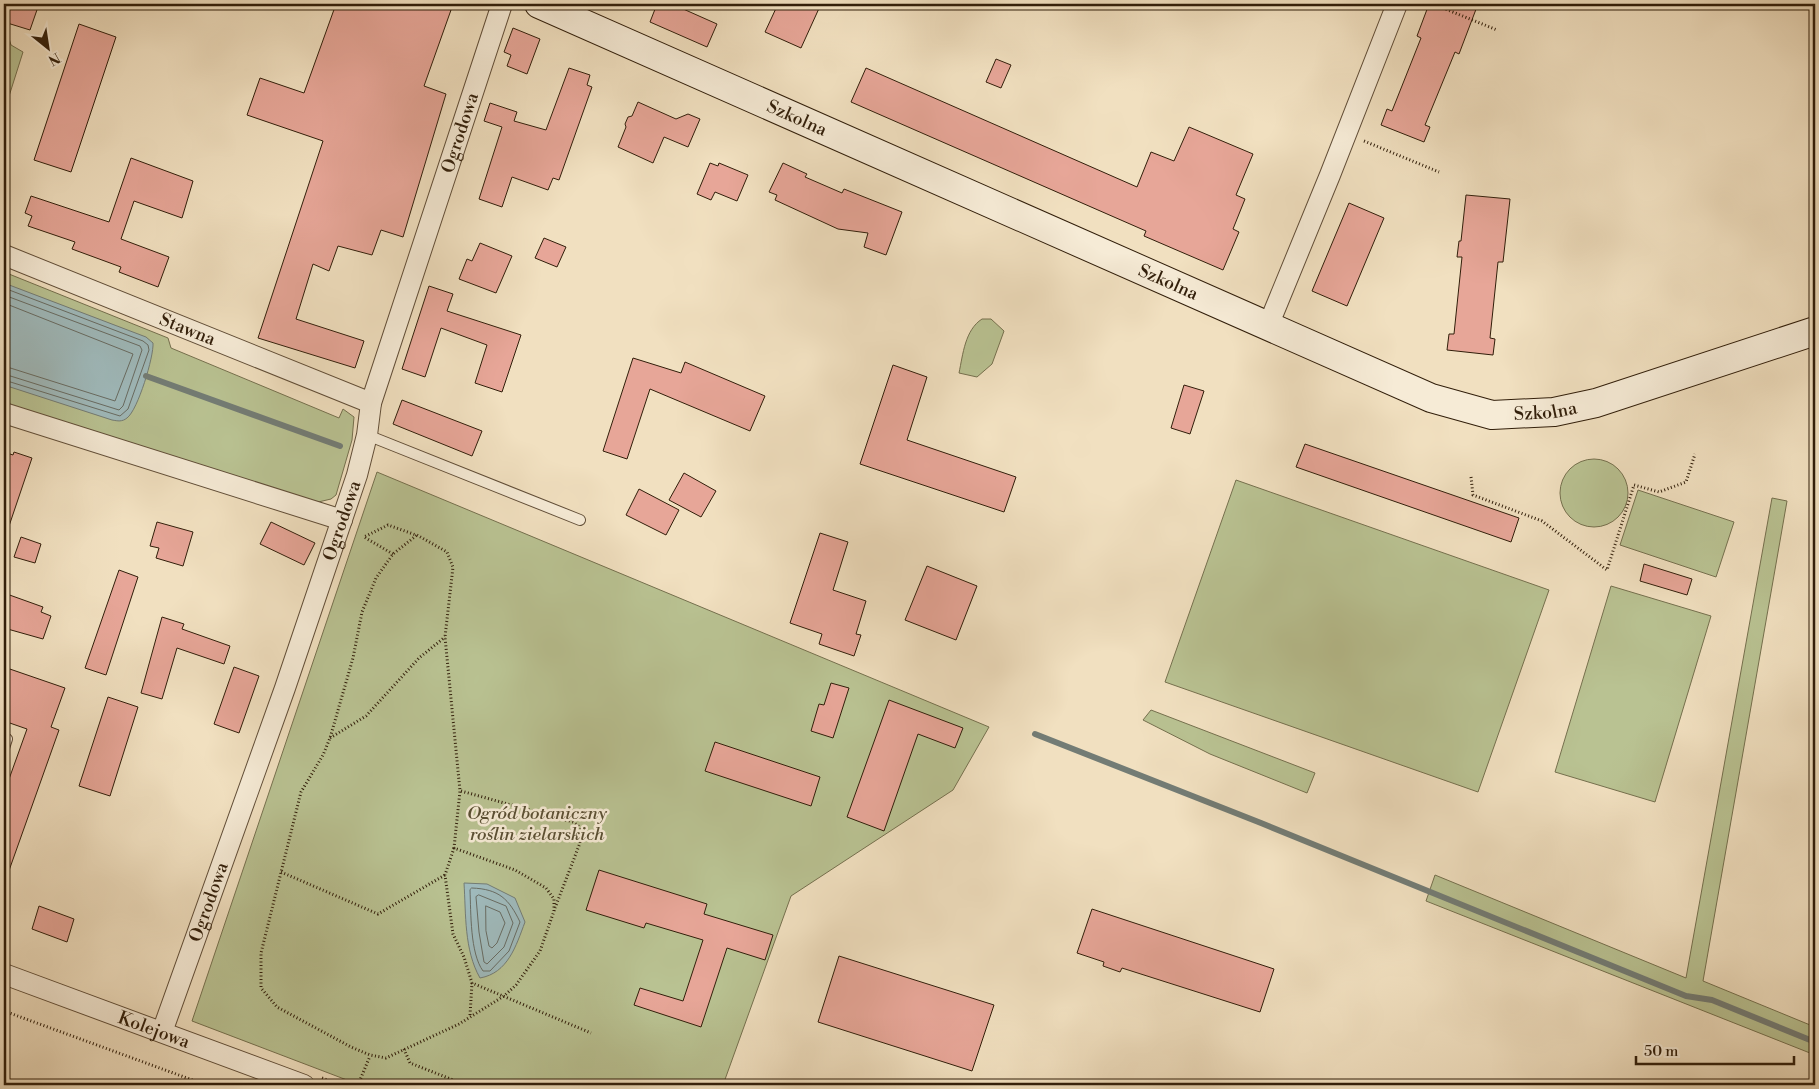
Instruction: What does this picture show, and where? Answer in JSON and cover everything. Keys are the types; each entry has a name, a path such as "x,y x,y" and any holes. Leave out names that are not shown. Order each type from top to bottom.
{"street":[{"name":"Ogrodowa","path":"162,1032 285,688 357,475 367,435 371,403 502,4"},
{"name":"Szkolna","path":"539,4 1431,398 1492,415 1554,412 1596,403 1815,331"},
{"path":"1268,326 1397,4"},
{"name":"Stawna","path":"4,255 371,403"},
{"path":"4,413 342,520"},
{"name":"Kolejowa","path":"4,974 304,1085"}],"lane":[{"path":"367,435 580,520"}],"path":[{"path":"1433,4 1497,30"},
{"path":"1346,134 1439,172"},
{"path":"1471,476 1473,495 1542,521 1607,570 1634,485 1659,492 1686,482 1695,454"},
{"path":"393,554 364,537 388,525 417,535 447,552 453,567 445,637 460,791 454,848 445,875 453,934 464,956 472,983 470,1016"},
{"path":"417,535 393,554 376,578 362,612 353,658 330,738 323,755 302,792 261,953 261,988 277,1006 370,1055 386,1058 459,1024 504,996 516,985 540,951 580,843 581,828 573,822 460,791"},
{"path":"330,738 366,716 419,658 445,637"},
{"path":"454,848 515,870 546,888 554,899 554,911"},
{"path":"281,872 378,914 445,875"},
{"path":"472,983 591,1033"},
{"path":"4,1012 206,1085"},
{"path":"404,1049 410,1063 466,1085"},
{"path":"358,1085 370,1055"}],"green space":[{"path":"4,22 11,45 23,52 4,112"},
{"path":"4,272 168,338 171,348 339,418 343,409 354,417 352,440 336,495 331,499 314,503 4,403"},
{"path":"982,319 991,319 1004,331 992,364 977,377 959,373 968,336"},
{"path":"1587,459 1601,459 1613,464 1623,474 1628,486 1628,500 1623,512 1613,522 1601,527 1587,527 1575,522 1565,512 1560,500 1560,486 1565,474 1575,464"},
{"name":"Ogród botaniczny roślin zielarskich","path":"377,472 989,727 953,790 791,896 723,1085 360,1085 192,1021"},
{"path":"1236,480 1549,590 1478,792 1165,682"},
{"path":"1638,490 1734,522 1716,577 1620,545"},
{"path":"1772,498 1787,501 1703,981 1815,1027 1815,1055 1426,901 1435,875 1686,978"},
{"path":"1611,586 1711,616 1655,802 1555,772"},
{"path":"1151,710 1315,773 1307,793 1210,754 1143,720"}],"water":[{"path":"4,283 146,337 153,343 151,359 144,382 136,405 127,418 122,421 112,420 4,385"},
{"path":"464,883 487,884 515,898 525,922 510,957 498,971 480,978 468,944"}],"building":[{"path":"4,4 39,4 30,30 4,22"},
{"path":"336,4 432,4 451,10 424,86 446,94 403,237 381,230 372,255 338,246 329,271 313,264 296,319 364,341 355,368 258,338 323,141 247,115 260,78 304,93"},
{"path":"657,4 672,4 717,24 707,47 650,22"},
{"path":"778,4 821,4 801,48 765,32"},
{"path":"1429,4 1478,4 1459,54 1455,52 1425,125 1430,127 1424,142 1381,125 1387,109 1392,111 1421,38 1417,36"},
{"path":"79,24 116,37 71,172 34,160"},
{"path":"513,28 540,39 527,74 507,66 511,55 504,52"},
{"path":"996,59 1011,65 1001,88 986,82"},
{"path":"569,68 590,75 587,85 592,87 559,180 553,178 548,190 512,177 502,207 479,199 502,127 484,121 490,103 517,112 514,121 546,130"},
{"path":"866,68 1137,187 1151,152 1174,161 1189,127 1253,154 1236,195 1245,199 1233,229 1239,232 1223,270 1144,236 1146,231 851,102"},
{"path":"638,102 676,119 688,114 700,119 688,147 664,137 653,163 618,147 628,117 632,116"},
{"path":"131,158 193,181 182,218 134,201 121,239 169,257 158,287 119,272 121,267 72,249 75,242 28,226 32,216 25,213 31,196 109,222"},
{"path":"710,163 718,166 719,163 748,175 737,201 715,192 711,200 697,194"},
{"path":"783,163 807,174 805,177 842,193 844,189 902,212 886,255 864,247 868,233 838,229 775,200 777,195 769,192"},
{"path":"1466,195 1510,199 1503,262 1498,262 1490,338 1495,339 1493,355 1447,350 1449,334 1454,334 1462,257 1457,257 1459,241 1461,241"},
{"path":"1349,203 1384,218 1347,306 1312,291"},
{"path":"544,238 566,247 557,267 535,258"},
{"path":"480,243 512,256 496,293 459,279 467,259 472,261"},
{"path":"429,286 453,294 447,311 521,335 502,392 475,383 487,345 441,328 425,377 402,369"},
{"path":"633,358 681,373 685,362 765,396 750,431 650,389 627,459 603,451"},
{"path":"893,365 927,377 907,440 1016,477 1004,512 860,464"},
{"path":"1184,385 1204,391 1190,434 1171,428"},
{"path":"402,400 482,431 472,456 393,424"},
{"path":"1305,444 1519,518 1511,542 1296,467"},
{"path":"4,452 13,455 14,452 32,458 7,532 4,531"},
{"path":"684,473 716,491 701,517 669,500"},
{"path":"639,489 679,510 666,535 626,515"},
{"path":"157,522 193,532 183,566 156,558 159,548 150,546"},
{"path":"271,522 315,543 304,565 260,544"},
{"path":"820,533 848,542 833,590 866,601 856,634 861,635 854,656 819,644 822,634 790,623"},
{"path":"21,537 41,544 35,563 14,557"},
{"path":"1644,564 1692,579 1687,595 1640,581"},
{"path":"927,566 977,586 956,640 905,620"},
{"path":"119,570 138,577 106,675 85,668"},
{"path":"4,593 43,607 41,612 51,616 43,639 4,628"},
{"path":"162,617 184,624 182,629 230,646 224,664 177,648 162,699 141,693"},
{"path":"4,667 65,688 51,727 59,730 6,879 4,879 4,793 27,729 4,721"},
{"path":"234,667 259,676 239,733 214,724"},
{"path":"831,683 849,688 833,738 811,731 819,704 824,705"},
{"path":"108,697 138,707 110,796 79,786"},
{"path":"889,700 963,728 955,748 918,734 884,831 847,817"},
{"path":"715,742 820,777 811,806 705,771"},
{"path":"599,870 707,904 704,914 773,935 765,960 727,948 701,1027 634,1005 640,988 683,1001 703,940 646,923 644,928 586,910"},
{"path":"39,906 74,919 67,942 32,929"},
{"path":"1092,909 1274,969 1260,1012 1122,968 1120,972 1103,966 1104,962 1077,953"},
{"path":"839,956 994,1005 972,1071 818,1022"}],"waterway":[{"path":"146,376 340,446"},
{"path":"1035,734 1261,823 1686,996 1712,1000 1815,1042"}]}
